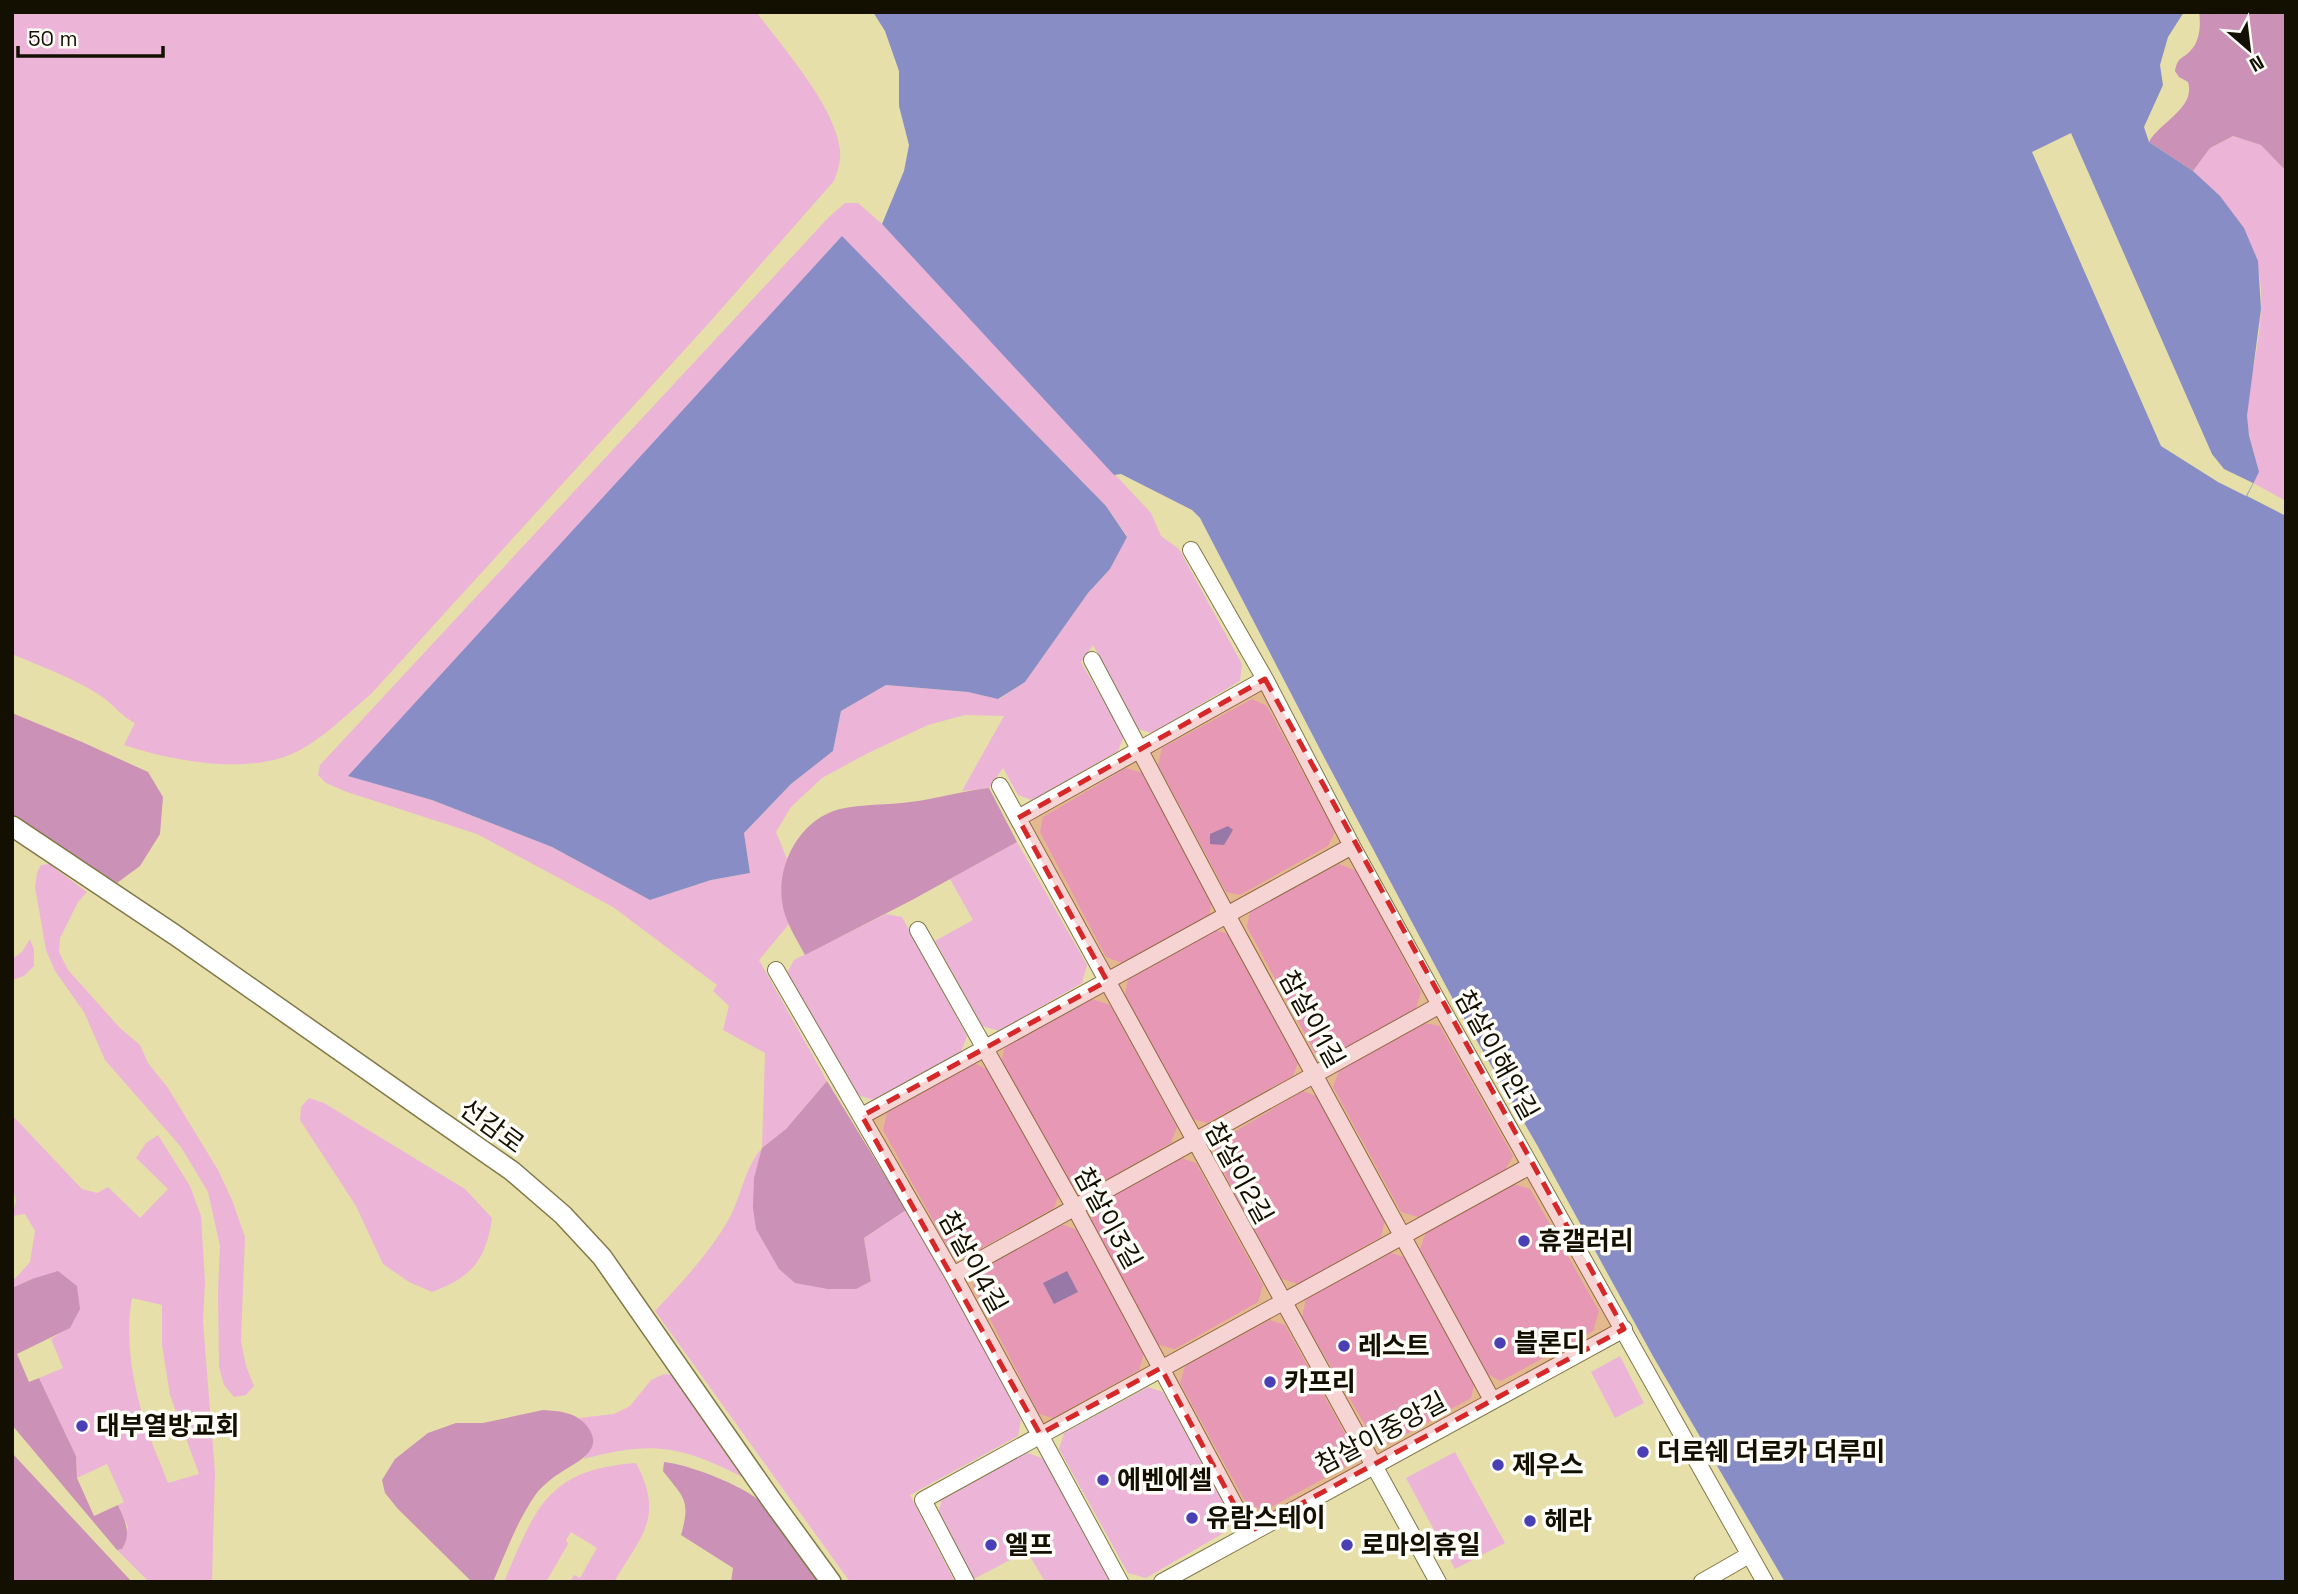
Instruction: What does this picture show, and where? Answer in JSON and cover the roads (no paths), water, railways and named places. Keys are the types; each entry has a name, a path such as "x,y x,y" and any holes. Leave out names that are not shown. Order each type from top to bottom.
{"street":[{"name":"참살이해안길","path":"1191,550 1265,680 1440,1005 1765,1582"},
{"name":"참살이1길","path":"1092,660 1227,915 1404,1235 1492,1401"},
{"path":"1018,818 1265,680"},
{"name":"참살이2길","path":"1000,786 1437,1582"},
{"name":"선감로","path":"12,826 174,935 512,1171 563,1215 602,1257 831,1582"},
{"path":"862,1116 1352,846"},
{"name":"참살이3길","path":"918,930 1075,1208 1249,1532"},
{"name":"참살이4길","path":"776,970 953,1275 1120,1582"},
{"path":"953,1275 1440,1005"},
{"path":"966,1582 923,1500 1530,1166"},
{"name":"참살이중앙길","path":"1162,1582 1624,1329"},
{"path":"1702,1582 1749,1555"}],"water":[{"path":"873,12 2184,12 2168,37 2160,65 2163,85 2144,127 2149,142 2193,171 2220,196 2244,228 2258,261 2261,309 2247,416 2259,472 2247,496 2286,516 2286,1582 1785,1582 1654,1358 1454,1001 1200,518 1192,510 1121,474 1114,475 882,224 904,171 909,145 899,106 899,71 885,31"},
{"path":"842,236 1106,506 1127,537 1110,569 1088,593 1025,682 998,699 968,692 886,685 841,711 833,751 791,784 744,833 750,873 711,880 650,900 552,847 432,800 348,776"},
{"path":"1228,826 1233,830 1224,845 1210,844 1210,834"},
{"path":"1067,1271 1078,1292 1054,1304 1043,1283"}],"place":[{"name":"휴갤러리","path":"1524,1241"},
{"name":"블론디","path":"1500,1343"},
{"name":"레스트","path":"1344,1346"},
{"name":"카프리","path":"1270,1382"},
{"name":"대부열방교회","path":"82,1426"},
{"name":"더로쉐 더로카 더루미","path":"1643,1452"},
{"name":"제우스","path":"1498,1465"},
{"name":"에벤에셀","path":"1103,1480"},
{"name":"유람스테이","path":"1192,1518"},
{"name":"헤라","path":"1530,1521"},
{"name":"엘프","path":"991,1545"},
{"name":"로마의휴일","path":"1347,1545"}]}
